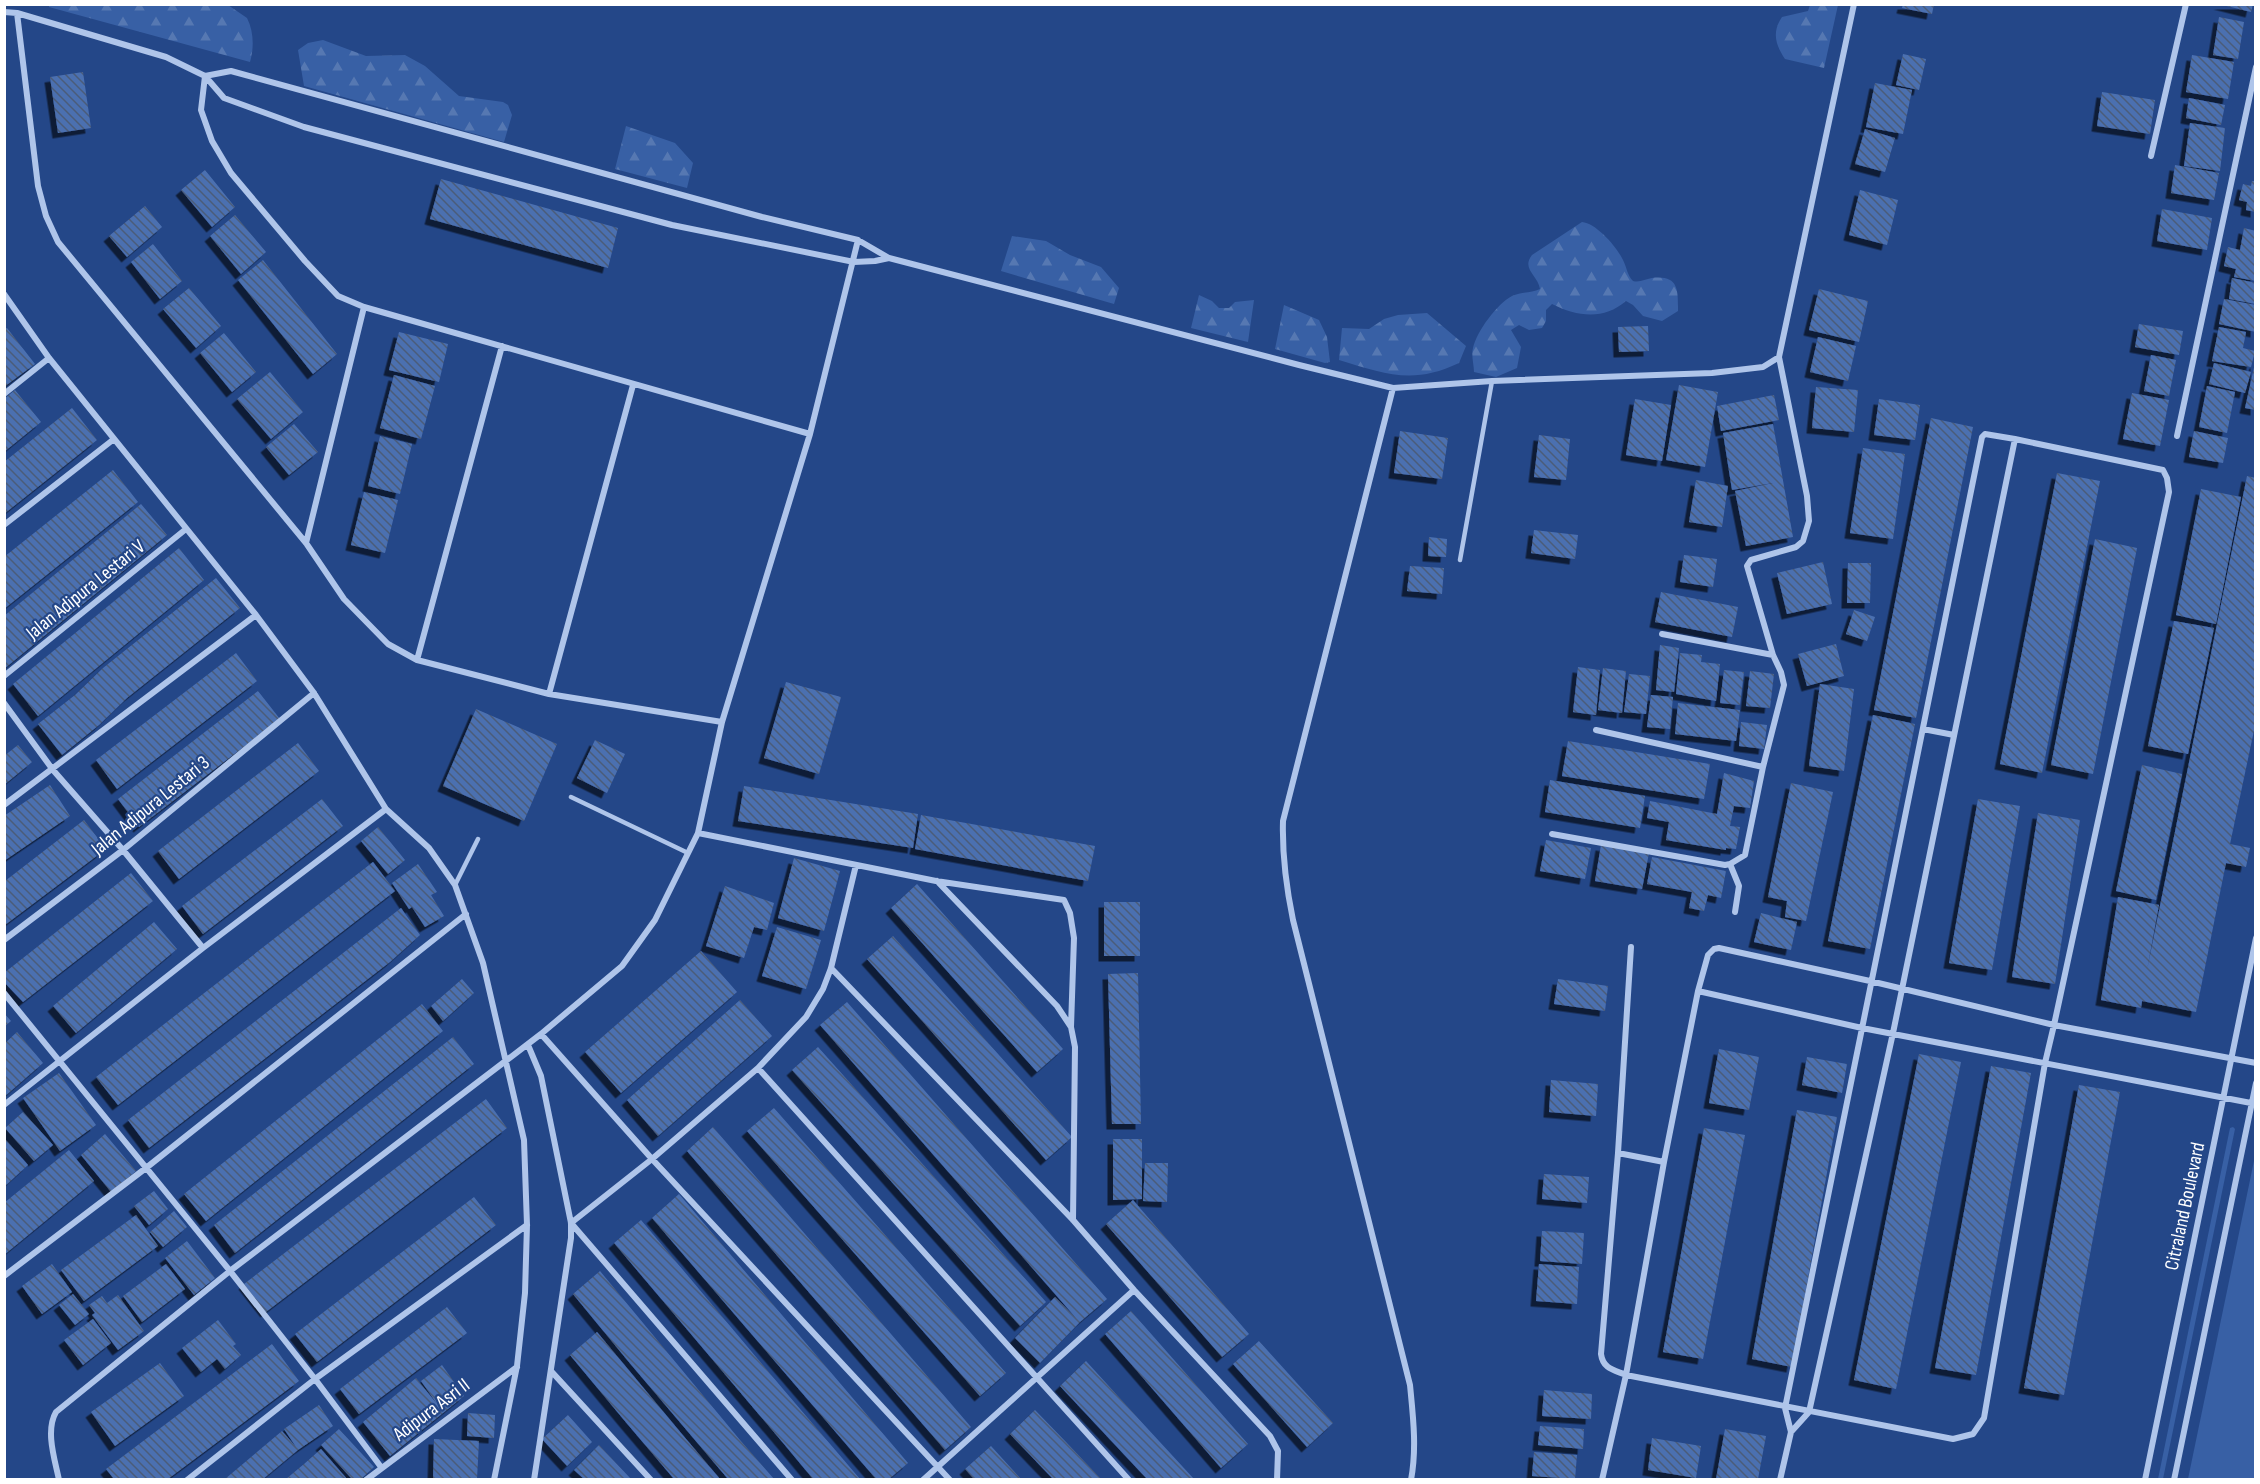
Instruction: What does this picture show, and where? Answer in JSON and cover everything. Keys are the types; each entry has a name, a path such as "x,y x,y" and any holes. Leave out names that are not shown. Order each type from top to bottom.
{"street":[{"path":"1552,834 1730,864 1745,855 1747,850 1763,767 1783,694 1781,672 1773,655 1747,566 1751,560 1796,548 1803,541 1809,521 1807,496 1779,357 1854,4"},
{"path":"2151,156 2186,4"},
{"path":"4,12 17,13 166,57 205,76 224,98 304,127 672,225 854,262 889,258"},
{"path":"17,13 38,186 46,216 58,242 306,543 344,599 371,628 388,644 417,660 549,694 722,722"},
{"path":"2176,436 2256,67"},
{"path":"205,76 231,71 762,217 858,240 889,258 1393,388 1492,381 1744,370 1763,367 1779,357"},
{"path":"205,76 201,110 212,141 231,173 305,261 338,296 364,307 810,434"},
{"path":"59,1479 52,1446 53,1419 56,1412 230,1271 505,1060 528,1045 622,966 655,920 698,833 722,722 810,434 858,240"},
{"path":"4,294 49,358 256,615 314,693 386,809 429,848 455,885 483,963 524,1140 527,1225 525,1293 517,1366 494,1479"},
{"path":"306,543 364,307"},
{"path":"417,660 502,346"},
{"path":"4,394 49,358"},
{"path":"549,694 633,385"},
{"path":"1393,388 1283,821 1282,845 1285,882 1293,920 1410,1385 1414,1423 1414,1464 1411,1479"},
{"path":"1631,947 1602,1362 1608,1368 1626,1375 1785,1408 1953,1439 1973,1434 1984,1418 2045,1063 2169,492 2163,470 2015,439 1985,434 1982,436 1785,1408 1791,1432 1780,1479"},
{"path":"4,525 114,439"},
{"path":"1791,1432 1809,1412 1893,1033 2015,439"},
{"name":"Jalan Adipura Lestari V","path":"4,676 186,529"},
{"path":"4,805 256,615"},
{"path":"1662,634 1773,655"},
{"name":"Jalan Adipura Lestari 3","path":"4,940 123,850 314,693"},
{"path":"4,703 53,770 123,850 203,948"},
{"path":"1923,729 1954,735"},
{"path":"1596,730 1763,767"},
{"path":"4,1105 203,948 386,809"},
{"path":"698,833 936,881 1064,900 1070,913 1074,938 1071,1027 1076,1063 1073,1220"},
{"path":"1730,864 1739,886 1735,912"},
{"path":"571,1223 652,1159 758,1068 806,1017 823,989 831,968 856,865"},
{"path":"936,881 1057,1006 1071,1027"},
{"path":"4,1276 146,1168 466,914"},
{"name":"Citraland Boulevard","path":"2145,1479 2256,938"},
{"path":"1602,1479 1626,1375 1664,1162 1698,991 1708,955 1714,949 1719,948 1870,981 2054,1025 2256,1063"},
{"path":"831,968 1073,1220 1134,1290 1270,1436 1278,1451 1277,1479"},
{"path":"1698,991 1862,1028 2251,1103"},
{"path":"4,993 230,1271 381,1467"},
{"path":"541,1034 652,1159 950,1479"},
{"path":"528,1045 541,1076 571,1223 571,1238 534,1479"},
{"path":"758,1068 1130,1479"},
{"path":"2174,1479 2256,1083"},
{"path":"1618,1153 1664,1162"},
{"path":"571,1223 792,1479"},
{"path":"187,1479 315,1379 527,1225"},
{"path":"923,1479 1134,1290"},
{"name":"Adipura Asri II","path":"366,1479 517,1366"},
{"path":"551,1371 651,1479"}],"lane":[{"path":"1460,560 1492,381"},
{"path":"571,797 688,853"},
{"path":"455,885 478,839"}],"green space":[{"path":"49,5 228,5 247,18 249,23 253,40 250,62 49,7"},
{"path":"1810,5 1838,5 1824,68 1785,59 1777,43 1776,33 1782,17 1808,11"},
{"path":"323,40 366,56 405,55 425,66 459,96 503,102 508,105 512,115 504,142 304,86 298,50 308,43"},
{"path":"626,126 675,143 693,163 687,188 615,169"},
{"path":"1582,222 1600,231 1611,243 1633,281 1661,278 1672,282 1677,291 1678,311 1662,321 1643,316 1626,301 1600,314 1571,312 1552,304 1546,310 1546,321 1542,328 1529,330 1519,325 1511,330 1521,347 1517,368 1496,377 1474,372 1473,348 1488,319 1500,305 1512,296 1540,289 1528,264 1532,255"},
{"path":"1012,236 1046,241 1070,255 1101,267 1119,288 1114,304 1001,271"},
{"path":"1199,295 1212,301 1219,308 1229,308 1235,302 1254,300 1248,342 1191,328"},
{"path":"1284,305 1319,320 1327,337 1330,362 1325,363 1275,349"},
{"path":"1427,313 1466,346 1459,363 1427,374 1399,375 1339,360 1342,328 1369,329 1384,319 1398,315"},
{"path":"2230,1128 2235,1129 2163,1479 2158,1479"},
{"path":"2255,1156 2255,1479 2188,1479"}],"building":[{"path":"1903,4 1934,4 1932,14 1902,8"},
{"path":"2219,4 2253,4 2251,12"},
{"path":"2219,17 2244,22 2238,59 2213,55"},
{"path":"1903,54 1926,59 1919,90 1896,85"},
{"path":"2192,55 2234,62 2228,99 2186,92"},
{"path":"83,72 91,128 58,133 50,77"},
{"path":"1875,83 1912,90 1903,134 1866,127"},
{"path":"2102,92 2155,100 2150,134 2097,126"},
{"path":"2189,98 2225,105 2221,125 2186,118"},
{"path":"2190,123 2225,128 2220,171 2184,166"},
{"path":"1865,129 1895,138 1885,172 1855,164"},
{"path":"2175,165 2219,173 2214,200 2171,193"},
{"path":"205,170 235,207 212,227 181,190"},
{"path":"441,179 618,228 608,268 430,219"},
{"path":"2252,181 2256,181 2256,212 2246,210 2247,202 2239,200 2243,184 2251,186"},
{"path":"1860,190 1898,200 1887,245 1849,235"},
{"path":"145,206 162,227 127,257 109,236"},
{"path":"2162,209 2212,218 2207,250 2157,241"},
{"path":"235,215 266,252 241,274 210,236"},
{"path":"2244,228 2256,231 2256,281 2234,277 2236,269 2224,266 2228,247 2240,250"},
{"path":"153,244 182,281 160,299 131,262"},
{"path":"263,260 337,354 313,374 238,280"},
{"path":"2232,278 2256,283 2256,304 2229,299"},
{"path":"189,288 221,326 196,348 163,309"},
{"path":"1819,289 1868,301 1859,342 1809,330"},
{"path":"2224,299 2256,305 2256,332 2219,324"},
{"path":"2139,324 2183,331 2179,355 2135,347"},
{"path":"1648,326 1649,351 1619,352 1618,327"},
{"path":"2219,327 2246,332 2243,348 2255,351 2251,367 2212,361"},
{"path":"7,328 35,364 4,387 4,330"},
{"path":"399,332 448,344 439,382 389,370"},
{"path":"224,333 256,372 232,392 200,353"},
{"path":"1818,337 1856,346 1848,381 1810,372"},
{"path":"2151,355 2176,360 2169,396 2144,391"},
{"path":"2214,363 2251,372 2245,393 2209,384"},
{"path":"2256,363 2256,410 2245,408"},
{"path":"270,372 303,412 271,439 237,399"},
{"path":"394,375 435,386 421,439 380,428"},
{"path":"1679,385 1718,392 1705,467 1666,460"},
{"path":"2207,386 2235,392 2227,433 2199,427"},
{"path":"1816,387 1858,390 1854,432 1812,428"},
{"path":"15,390 41,422 4,452 4,399"},
{"path":"2132,393 2169,400 2160,446 2123,439"},
{"path":"1774,395 1779,420 1721,431 1717,406"},
{"path":"1635,399 1671,405 1662,461 1626,455"},
{"path":"1879,399 1920,405 1915,440 1874,435"},
{"path":"72,408 97,440 4,514 4,462"},
{"path":"1931,418 1973,427 1916,718 1874,710"},
{"path":"294,424 318,452 289,475 266,447"},
{"path":"1773,424 1793,537 1746,546 1735,491 1773,483 1732,490 1723,433"},
{"path":"1400,431 1448,438 1442,479 1394,473"},
{"path":"2194,431 2228,438 2223,463 2189,457"},
{"path":"1539,435 1570,439 1566,480 1534,477"},
{"path":"380,436 412,444 400,494 368,486"},
{"path":"1863,448 1905,454 1893,539 1850,533"},
{"path":"113,470 138,502 4,609 4,557"},
{"path":"2057,473 2100,481 2042,773 2000,764"},
{"path":"2247,476 2256,478 2256,721 2230,844 2250,848 2246,867 2226,863 2196,1012 2142,1001 2141,1008 2101,1000 2118,897 2159,905 2147,970"},
{"path":"1696,480 1728,486 1722,527 1689,522"},
{"path":"2201,489 2241,497 2216,624 2176,615"},
{"path":"364,492 398,500 385,553 351,545"},
{"path":"141,504 167,535 4,669 4,616"},
{"path":"1534,530 1578,535 1575,559 1531,553"},
{"path":"1429,537 1447,539 1446,557 1428,556"},
{"path":"2095,539 2137,548 2093,774 2051,765"},
{"path":"179,548 204,580 38,716 13,684"},
{"path":"1684,555 1717,559 1713,587 1680,582"},
{"path":"1823,562 1832,604 1787,614 1777,573"},
{"path":"1848,563 1871,563 1870,603 1847,603"},
{"path":"1410,566 1444,568 1442,594 1407,591"},
{"path":"216,578 240,608 127,698 99,725 62,755 38,724 75,695 103,668"},
{"path":"1661,592 1738,607 1732,637 1655,622"},
{"path":"1854,610 1875,617 1867,641 1846,634"},
{"path":"2174,621 2214,628 2188,754 2148,746"},
{"path":"1836,644 1844,676 1807,686 1798,654"},
{"path":"1660,645 1679,648 1674,692 1656,690"},
{"path":"236,653 257,681 117,789 96,760"},
{"path":"1680,653 1702,655 1701,662 1720,664 1716,701 1676,694"},
{"path":"1578,667 1600,670 1596,715 1573,712"},
{"path":"1603,668 1626,671 1622,713 1598,710"},
{"path":"1724,670 1744,672 1740,705 1720,703"},
{"path":"1750,671 1774,674 1770,708 1746,706"},
{"path":"1629,674 1650,676 1646,714 1624,712"},
{"path":"786,682 841,697 819,774 764,758"},
{"path":"1820,684 1854,689 1844,771 1809,766"},
{"path":"258,691 280,719 139,827 118,799"},
{"path":"1651,695 1673,697 1670,729 1647,727"},
{"path":"1678,703 1740,710 1736,741 1675,734"},
{"path":"476,709 557,744 524,821 443,786"},
{"path":"1873,715 1915,724 1870,949 1828,941"},
{"path":"1741,722 1767,725 1764,749 1739,746"},
{"path":"595,740 625,754 607,793 577,778"},
{"path":"1568,741 1710,764 1704,799 1562,776"},
{"path":"298,743 319,771 179,879 158,851"},
{"path":"18,745 32,762 4,785 4,756"},
{"path":"2142,765 2182,774 2156,900 2116,891"},
{"path":"1724,773 1754,781 1750,808 1734,806 1730,826 1740,827 1736,849 1726,848 1726,850 1666,840 1669,822 1647,818 1650,801 1717,814"},
{"path":"1550,780 1645,796 1640,828 1545,812"},
{"path":"1791,783 1833,792 1806,921 1785,917 1787,901 1768,897"},
{"path":"50,785 70,816 4,861 4,816"},
{"path":"744,786 918,814 913,848 738,821"},
{"path":"322,799 343,826 203,934 182,906"},
{"path":"1978,799 2020,806 1992,970 1949,963"},
{"path":"2038,813 2080,820 2055,984 2012,977"},
{"path":"921,815 1095,846 1088,881 915,849"},
{"path":"84,820 106,849 5,925 5,881"},
{"path":"378,827 405,860 388,874 361,841"},
{"path":"1546,840 1591,848 1585,879 1540,871"},
{"path":"1601,845 1649,853 1642,889 1595,881"},
{"path":"1652,857 1726,871 1721,898 1708,895 1704,911 1689,908 1692,892 1647,884"},
{"path":"794,858 840,871 824,931 778,918"},
{"path":"373,862 395,891 118,1105 96,1077"},
{"path":"418,864 437,892 431,895 444,916 425,927 412,907 409,909 392,883"},
{"path":"131,873 153,901 23,1002 4,982 4,973"},
{"path":"917,884 1063,1049 1037,1072 891,908"},
{"path":"725,886 774,903 767,930 754,927 744,958 706,946"},
{"path":"1104,902 1140,902 1140,956 1104,956"},
{"path":"401,908 420,935 390,962 149,1148 128,1120"},
{"path":"1761,913 1797,922 1791,950 1754,942"},
{"path":"154,922 177,949 76,1033 53,1006"},
{"path":"777,927 821,940 806,989 762,976"},
{"path":"893,936 1072,1137 1046,1160 867,959"},
{"path":"701,951 737,992 621,1093 585,1052"},
{"path":"1138,973 1141,1124 1112,1124 1108,974"},
{"path":"462,979 474,993 443,1021 431,1006"},
{"path":"1558,979 1608,986 1605,1011 1554,1004"},
{"path":"740,1000 772,1036 658,1136 627,1100"},
{"path":"847,1002 1107,1299 1080,1322 1040,1363 1015,1338 1055,1297 1076,1318 820,1025"},
{"path":"422,1004 443,1031 206,1221 184,1194"},
{"path":"4,1013 11,1021 4,1027"},
{"path":"17,1032 43,1063 4,1097 4,1044"},
{"path":"453,1037 474,1064 235,1253 214,1225"},
{"path":"818,1047 1046,1302 1020,1326 792,1070"},
{"path":"1719,1049 1759,1057 1749,1110 1709,1103"},
{"path":"1919,1054 1961,1062 1896,1389 1854,1380"},
{"path":"1807,1057 1847,1064 1842,1093 1802,1085"},
{"path":"1991,1066 2031,1073 1976,1375 1935,1368"},
{"path":"59,1073 96,1125 60,1151 23,1098"},
{"path":"1551,1080 1598,1084 1596,1116 1549,1112"},
{"path":"2079,1085 2120,1092 2064,1395 2024,1388"},
{"path":"486,1099 507,1128 266,1312 244,1284"},
{"path":"774,1108 1006,1373 980,1396 747,1131"},
{"path":"1797,1110 1837,1117 1792,1367 1752,1359"},
{"path":"23,1112 53,1145 34,1161 5,1128"},
{"path":"713,1127 971,1427 945,1450 687,1151"},
{"path":"1704,1128 1745,1135 1703,1359 1663,1352"},
{"path":"105,1134 136,1171 111,1192 81,1155"},
{"path":"5,1139 28,1165 5,1186"},
{"path":"1113,1139 1142,1139 1142,1199 1113,1200"},
{"path":"69,1150 94,1181 4,1255 4,1203"},
{"path":"1145,1163 1168,1163 1167,1202 1143,1201"},
{"path":"1544,1174 1589,1177 1587,1203 1542,1199"},
{"path":"154,1191 168,1209 149,1225 134,1206"},
{"path":"679,1194 908,1463 889,1479 876,1479 652,1218"},
{"path":"474,1197 496,1225 317,1362 295,1334"},
{"path":"1133,1200 1249,1334 1222,1357 1106,1224"},
{"path":"174,1211 187,1227 163,1247 150,1232"},
{"path":"136,1215 158,1246 84,1301 61,1270"},
{"path":"641,1220 860,1479 813,1479 614,1243"},
{"path":"1542,1231 1584,1233 1582,1264 1540,1261"},
{"path":"187,1241 215,1278 194,1295 165,1258"},
{"path":"52,1264 72,1292 42,1314 22,1286"},
{"path":"166,1264 185,1289 142,1322 123,1296"},
{"path":"1539,1264 1579,1267 1577,1304 1536,1301"},
{"path":"600,1271 774,1479 728,1479 628,1361 573,1294"},
{"path":"73,1294 89,1314 75,1325 59,1305"},
{"path":"118,1295 144,1331 118,1350 92,1315 95,1313 89,1305 102,1296 107,1303"},
{"path":"447,1307 467,1333 359,1414 340,1389"},
{"path":"1131,1311 1248,1444 1221,1468 1105,1334"},
{"path":"93,1319 111,1343 83,1365 64,1340"},
{"path":"218,1320 236,1344 233,1346 241,1355 225,1369 217,1359 201,1372 182,1348"},
{"path":"597,1332 720,1479 674,1479 624,1420 570,1355"},
{"path":"1259,1341 1333,1423 1307,1447 1233,1364"},
{"path":"272,1344 299,1381 168,1479 114,1479 106,1469"},
{"path":"1086,1361 1194,1479 1147,1479 1060,1386"},
{"path":"160,1363 184,1396 115,1446 91,1412"},
{"path":"442,1365 464,1396 390,1456 363,1422 416,1378 437,1404 421,1381"},
{"path":"1544,1390 1592,1394 1591,1419 1542,1416"},
{"path":"319,1405 333,1426 298,1450 263,1479 225,1479 282,1431 296,1447 284,1429"},
{"path":"1035,1410 1101,1479 1053,1479 1010,1434"},
{"path":"468,1413 495,1415 494,1438 467,1436"},
{"path":"568,1415 592,1442 567,1466 542,1439"},
{"path":"1540,1426 1584,1429 1583,1449 1538,1445"},
{"path":"339,1429 374,1467 361,1479 352,1479 321,1445"},
{"path":"1725,1429 1766,1436 1758,1479 1716,1479"},
{"path":"1652,1438 1701,1446 1696,1478 1648,1470"},
{"path":"434,1439 479,1441 477,1479 433,1479"},
{"path":"599,1445 631,1479 584,1479 574,1470"},
{"path":"991,1446 1021,1479 974,1479 965,1469"},
{"path":"321,1449 347,1479 286,1479 304,1464"},
{"path":"1534,1452 1577,1455 1575,1479 1532,1476"}]}
